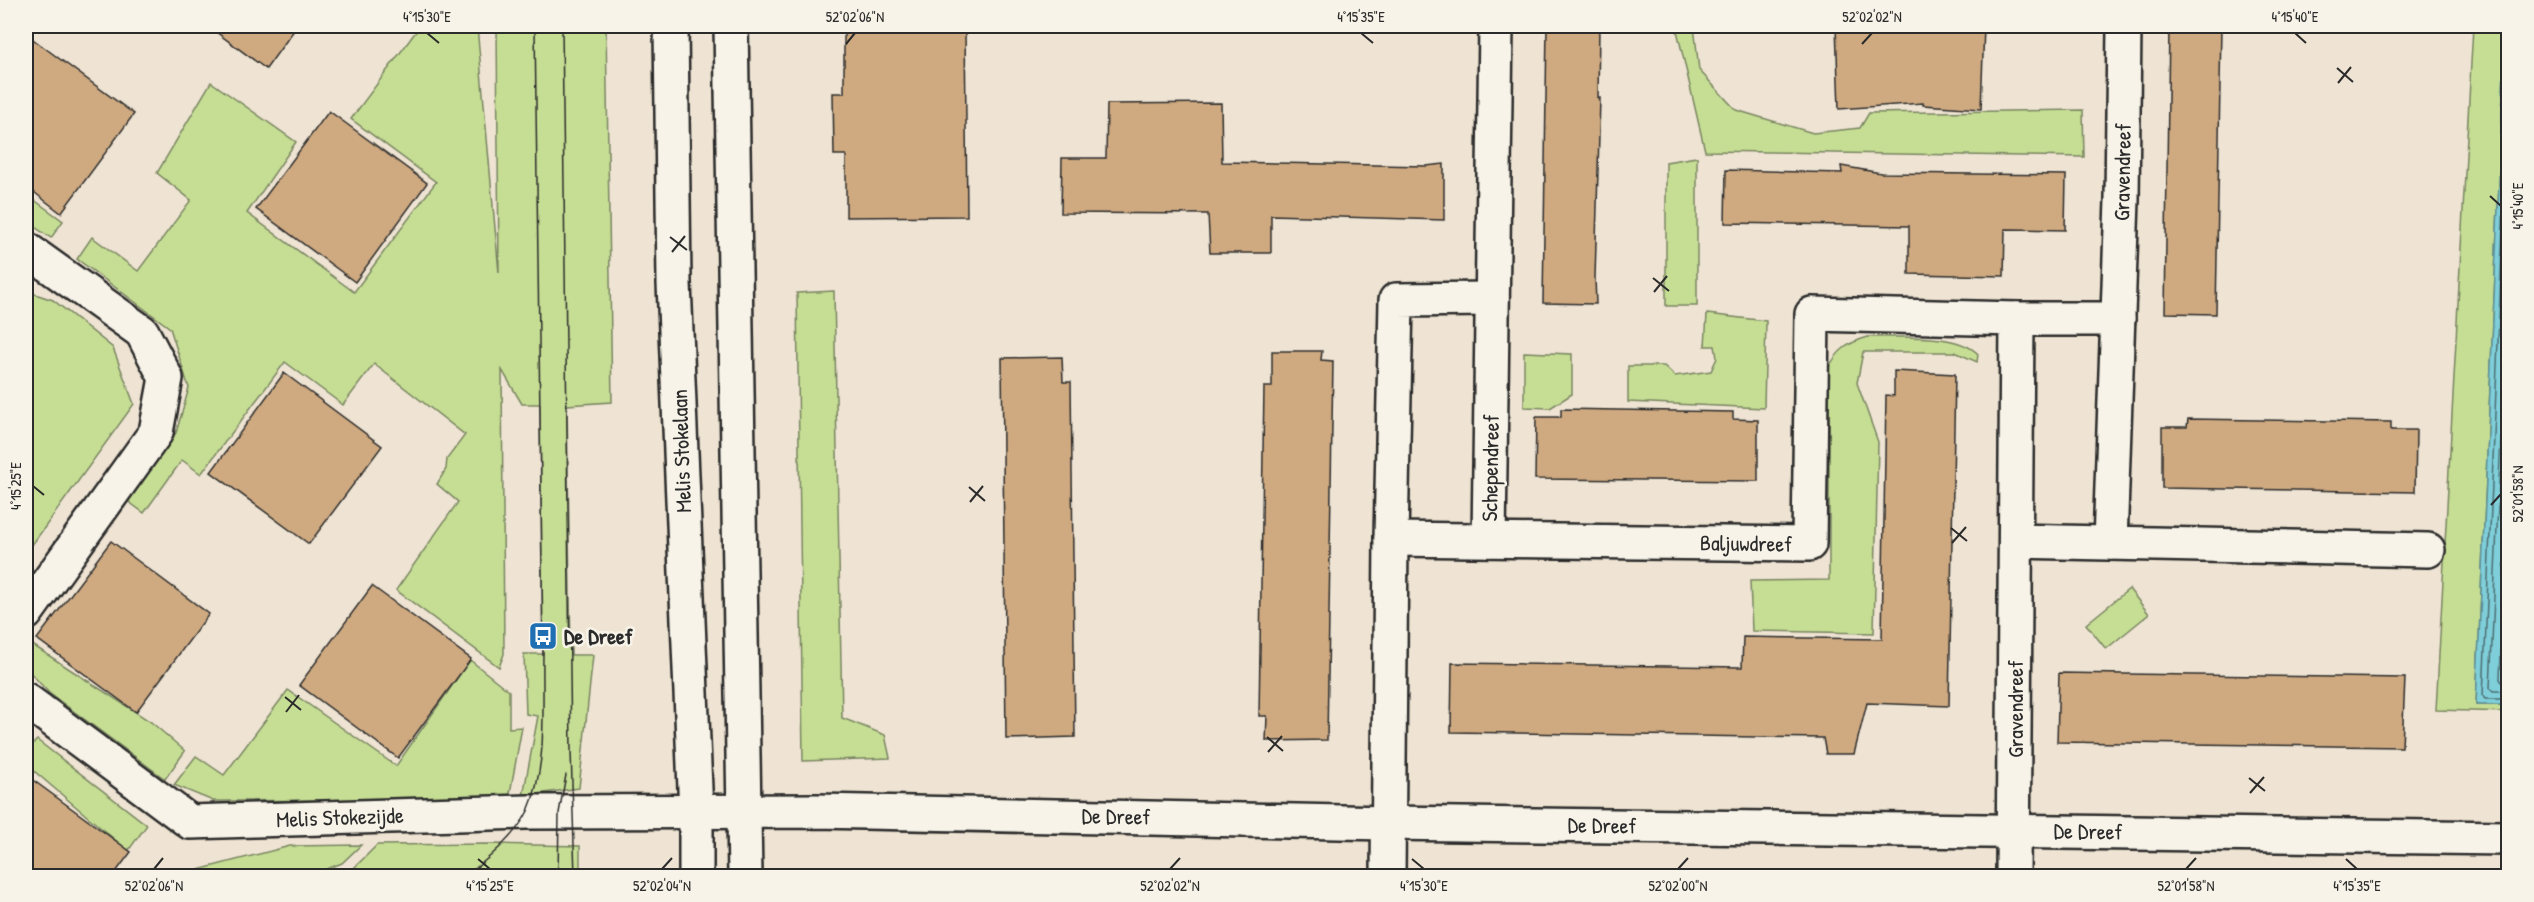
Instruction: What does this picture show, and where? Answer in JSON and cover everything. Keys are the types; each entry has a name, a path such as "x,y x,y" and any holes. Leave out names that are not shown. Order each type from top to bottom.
{"street":[{"name":"Melis Stokelaan","path":"671,26 674,283 696,813 696,876"},
{"path":"731,26 746,876"},
{"name":"Schependreef","path":"1391,539 1489,540 1497,26"},
{"name":"Gravendreef","path":"2110,543 2118,319 2124,26"},
{"path":"26,249 141,332 165,378 156,432 26,613"},
{"path":"1388,876 1396,300 1492,299"},
{"name":"Baljuwdreef","path":"1489,540 1809,544 1812,314 2017,319"},
{"path":"2017,319 2118,319"},
{"name":"Gravendreef","path":"2013,876 2017,319"},
{"path":"2016,541 2428,550"},
{"name":"Melis Stokezijde","path":"26,700 190,822 528,812 696,813"},
{"name":"De Dreef","path":"696,813 904,812 1388,823 2508,838"}],"green space":[{"path":"420,26 477,26 499,273 497,26 606,26 612,402 567,405 571,655 593,655 579,788 523,796 538,716 526,714 524,654 543,654 540,404 522,404 502,370 504,654 499,667 396,590 458,502 437,484 446,469 447,459 465,435 374,364 343,405 285,362 201,474 182,460 144,513 125,499 176,433 189,388 170,328 77,259 92,237 138,271 191,200 157,173 211,82 296,142 247,213 354,292 436,182 351,119"},
{"path":"1676,26 1694,26 1699,70 1736,110 1813,133 1860,128 1869,113 2083,110 2084,157 1705,151"},
{"path":"2473,26 2506,26 2476,705 2508,705 2508,712 2436,710"},
{"path":"1697,157 1697,306 1666,306 1666,162"},
{"path":"26,194 63,221 51,238 26,221"},
{"path":"26,291 53,300 113,348 134,404 29,549 26,538"},
{"path":"834,291 842,718 885,735 890,758 803,761 797,293"},
{"path":"1707,314 1766,321 1764,408 1628,402 1628,366 1664,366 1675,376 1711,371 1717,358 1715,346 1705,346"},
{"path":"1868,337 1942,339 1968,347 1978,354 1977,362 1955,352 1863,352 1857,383 1878,442 1874,633 1752,631 1750,581 1829,580 1829,367 1845,348"},
{"path":"1524,352 1572,354 1572,394 1550,408 1524,407"},
{"path":"2129,589 2149,614 2106,649 2086,624"},
{"path":"28,642 151,722 185,751 165,779 49,693 26,668 26,644"},
{"path":"470,660 509,691 509,728 522,727 509,799 213,801 174,785 196,756 224,775 288,690 396,766"},
{"path":"37,740 147,825 128,851 34,771 28,778 26,751"},
{"path":"361,845 342,863 309,876 175,876 290,846"},
{"path":"377,845 580,846 580,876 346,876"}],"water":[{"path":"2506,26 2508,26 2508,705 2476,705"}],"building":[{"path":"208,26 297,26 266,69"},
{"path":"1547,26 1599,26 1596,304 1543,303"},
{"path":"1836,26 1984,26 1981,109 1923,105 1923,103 1839,109"},
{"path":"2169,26 2221,26 2216,314 2165,313"},
{"path":"965,29 967,216 846,217 846,155 834,155 833,93 844,93 844,30"},
{"path":"26,34 134,114 61,213 26,186"},
{"path":"1221,103 1222,162 1426,166 1444,164 1444,220 1271,215 1271,253 1210,253 1208,214 1061,213 1062,158 1106,158 1107,104"},
{"path":"329,111 427,183 355,282 256,209"},
{"path":"1841,166 1881,173 2066,175 2065,230 2005,229 2004,276 1909,274 1909,226 1725,223 1726,170 1842,173"},
{"path":"1272,351 1322,351 1321,360 1333,361 1327,740 1266,741 1267,716 1259,716 1264,387 1272,387"},
{"path":"1062,357 1063,382 1071,382 1075,737 1006,739 1002,358"},
{"path":"1894,371 1955,374 1949,706 1867,703 1854,754 1826,754 1823,738 1451,732 1452,663 1742,667 1743,637 1882,639 1886,395 1894,396"},
{"path":"284,373 382,446 309,544 211,472"},
{"path":"1561,409 1733,412 1733,419 1758,420 1758,481 1535,479 1536,417 1561,417"},
{"path":"2188,419 2391,422 2391,430 2416,430 2415,492 2162,488 2162,427 2187,427"},
{"path":"111,541 209,614 136,712 37,639"},
{"path":"372,586 471,659 398,758 299,685"},
{"path":"2059,673 2405,678 2402,747 2057,742"},
{"path":"26,775 131,852 113,876 26,876"}],"tram line":[{"path":"464,876 500,847 523,820 534,793 541,754 543,654 535,26"},
{"path":"562,26 571,751 575,876"},
{"path":"558,876 559,813 566,775"}],"place":[{"name":"De Dreef","path":"543,636"}]}
